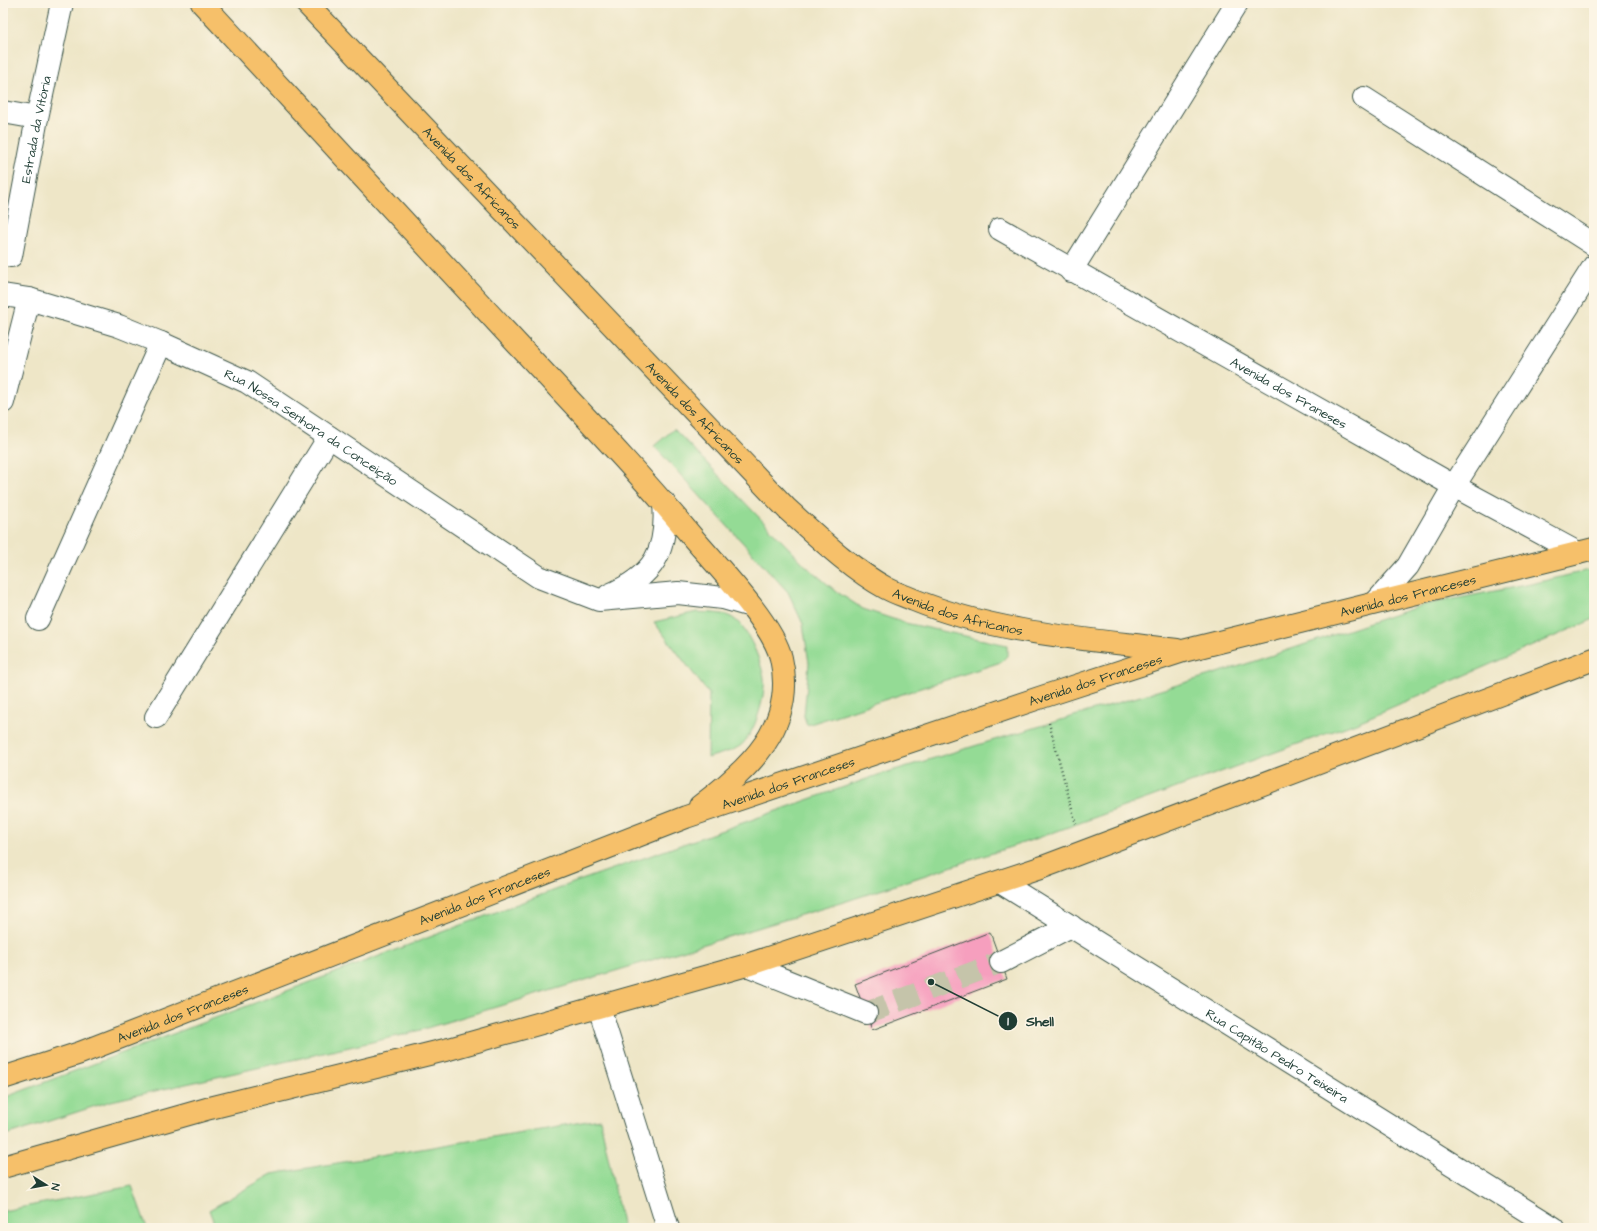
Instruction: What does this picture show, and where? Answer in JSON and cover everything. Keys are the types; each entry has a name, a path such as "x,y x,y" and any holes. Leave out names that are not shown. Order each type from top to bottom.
{"main road":[{"path":"202,3 664,503 751,606 774,639 780,655 785,688 778,720 748,767 724,788 686,817"},
{"name":"Avenida dos Africanos","path":"306,3 787,509 839,556 886,588 933,608 990,624 1044,633 1183,651"},
{"name":"Avenida dos Franceses","path":"3,1078 87,1050 686,817 1042,697 1183,651 1586,551"},
{"path":"3,1167 210,1108 449,1049 747,965 1000,882 1084,852 1594,659"}],"street":[{"name":"Estrada da Vitória","path":"11,256 37,118 62,3"},
{"path":"1071,271 1237,3"},
{"path":"1364,98 1594,245"},
{"path":"3,112 37,118"},
{"name":"Avenida dos Franeses","path":"1000,229 1071,271 1454,486 1586,551"},
{"path":"1376,602 1408,566 1454,486 1594,266"},
{"name":"Rua Nossa Senhora da Conceição","path":"3,295 29,299 84,314 161,343 247,382 539,577 599,600 678,593 723,598 751,606"},
{"path":"3,402 29,299"},
{"path":"38,619 161,343"},
{"path":"156,717 329,437"},
{"path":"599,600 632,584 651,568 659,551 664,533 664,503"},
{"name":"Rua Capitão Pedro Teixeira","path":"1000,882 1554,1228"},
{"path":"1001,962 1070,926"},
{"path":"747,965 866,1013"},
{"path":"599,1007 668,1228"}],"path":[{"path":"1042,697 1084,852"}],"green space":[{"path":"674,429 807,567 837,592 863,609 905,623 1007,645 1007,656 1001,662 807,725 804,716 809,663 803,624 788,592 654,446"},
{"path":"1594,569 1594,619 1356,723 1038,838 847,901 407,1034 111,1101 3,1136 3,1098 573,883 878,775 1237,667 1423,605 1531,584"},
{"path":"697,612 723,614 737,621 748,635 760,662 764,678 763,694 755,724 745,741 733,750 708,758 709,694 654,622"},
{"path":"600,1119 623,1228 216,1228 209,1210 272,1174"},
{"path":"132,1186 147,1228 3,1228 3,1211"}],"building":[{"path":"990,932 1007,979 872,1030 855,984"}],"tunnel":[{"path":"866,1013 1001,962"}],"place":[{"name":"Shell","path":"931,982"}]}
